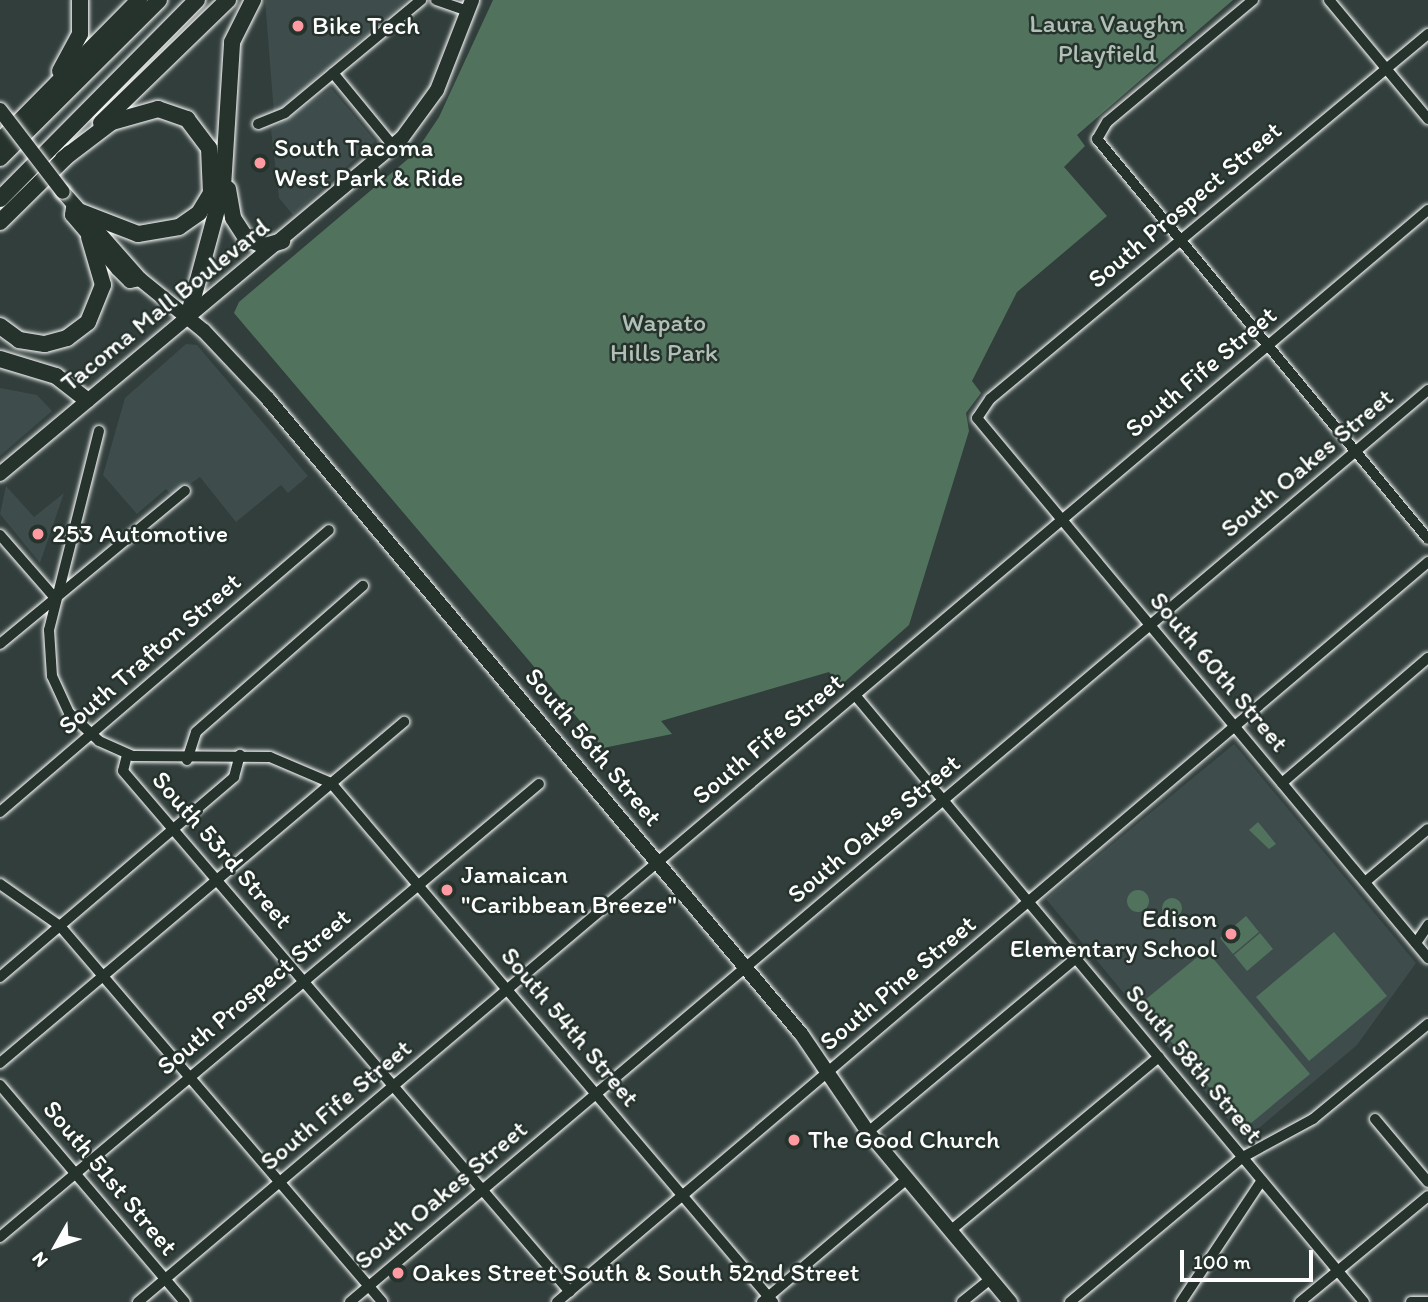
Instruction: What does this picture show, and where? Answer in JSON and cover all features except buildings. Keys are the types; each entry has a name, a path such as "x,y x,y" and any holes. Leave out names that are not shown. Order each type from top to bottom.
{"highway":[{"path":"22,120 74,50 82,25 80,0"},
{"path":"3,138 139,0"},
{"path":"0,158 159,0"},
{"path":"0,199 197,0"},
{"path":"0,222 228,0"},
{"path":"253,0 229,55 228,196 237,227 261,245 282,241"},
{"path":"64,159 112,122 158,109 187,119 209,148 211,192 199,213 179,227 138,234 77,209"},
{"path":"188,317 219,206 227,139"},
{"path":"0,228 46,176"},
{"path":"0,326 19,340 45,344 67,338 88,322 103,285 89,237"},
{"path":"0,359 56,376 87,400"}],"main road":[{"name":"Tacoma Mall Boulevard","path":"0,474 394,147 437,90 470,5"},
{"name":"South 56th Street","path":"0,110 77,209 140,279 188,317 268,399 745,968 829,1071 868,1132 906,1180 1010,1302"},
{"name":"South 56th Street","path":"77,209 72,215 89,237 130,281 140,279"}],"street":[{"path":"258,124 281,117 421,0"},
{"path":"436,0 470,5"},
{"path":"1254,0 1097,135 1179,239 1428,539"},
{"path":"1329,0 1428,119"},
{"name":"South Prospect Street","path":"978,416 1179,239 1428,34"},
{"path":"333,73 394,147"},
{"name":"South Fife Street","path":"138,1302 1428,210"},
{"name":"South Oakes Street","path":"350,1302 1428,390"},
{"name":"South 60th Street","path":"978,416 1428,958"},
{"path":"99,431 54,597 48,639 54,683 91,736 127,755 187,760 240,755 282,760 331,783"},
{"path":"0,644 186,491"},
{"name":"South Trafton Street","path":"0,812 329,530"},
{"path":"0,535 54,597"},
{"name":"South Pine Street","path":"557,1302 1428,562"},
{"path":"187,760 196,733 363,586"},
{"path":"1282,783 1428,658"},
{"name":"South 58th Street","path":"855,695 1364,1302"},
{"path":"0,1063 102,974 404,722"},
{"name":"South 53rd Street","path":"127,755 123,771 570,1292"},
{"path":"0,977 234,777 240,755"},
{"name":"South 54th Street","path":"331,783 683,1195 768,1300"},
{"name":"South Prospect Street","path":"0,1237 539,784"},
{"path":"1364,882 1428,829"},
{"path":"0,884 60,926 191,1074 382,1302"},
{"path":"1416,943 1428,925"},
{"path":"868,1132 1076,958"},
{"path":"1070,1302 1242,1157 1313,1119 1428,1024"},
{"path":"950,1231 1159,1058"},
{"name":"South 51st Street","path":"0,1084 185,1302"},
{"path":"1374,1119 1428,1182"},
{"path":"768,1300 906,1180"},
{"path":"1181,1302 1262,1180"},
{"path":"1300,1302 1428,1196"},
{"path":"962,1302 990,1279"}],"shaded area":[{"path":"265,0 407,0 274,114"},
{"path":"331,88 375,141 293,215 279,198 271,130"},
{"path":"186,344 197,345 308,476 288,493 281,485 236,522 200,477 173,496 166,489 137,514 103,475 125,398"},
{"path":"0,388 37,395 52,411 0,456"},
{"path":"6,486 34,517 64,493 40,563 0,514"},
{"name":"Edison Elementary School","path":"1234,744 1416,963 1357,1045 1245,1140 1046,899"}],"green space":[{"name":"Wapato Hills Park","path":"493,0 1233,0 1077,135 1085,146 1064,167 1107,216 1017,292 972,381 981,393 966,413 969,431 909,625 841,685 829,672 661,721 672,734 603,748 234,313 239,302 415,153 439,117"},
{"path":"1258,822 1276,844 1269,849 1249,830"},
{"path":"1138,890 1148,897 1149,901 1142,911 1138,912 1128,905 1127,901 1134,891"},
{"path":"1168,898 1176,898 1182,908 1176,918 1168,918 1162,912 1162,904"},
{"path":"1246,916 1259,932 1233,954 1220,938"},
{"path":"1334,932 1387,996 1309,1061 1256,997"},
{"path":"1260,933 1273,949 1247,971 1234,955"},
{"path":"1206,950 1310,1074 1244,1129 1140,1004"}],"place":[{"name":"Bike Tech","path":"298,26"},
{"name":"South Tacoma West Park & Ride","path":"260,163"},
{"name":"253 Automotive","path":"38,534"},
{"name":"Jamaican \"Caribbean Breeze\"","path":"447,890"},
{"name":"Edison Elementary School","path":"1231,934"},
{"name":"The Good Church","path":"794,1140"},
{"name":"Oakes Street South & South 52nd Street","path":"398,1273"}],"park label":[{"name":"Laura Vaughn Playfield","path":"1107,39"}]}
